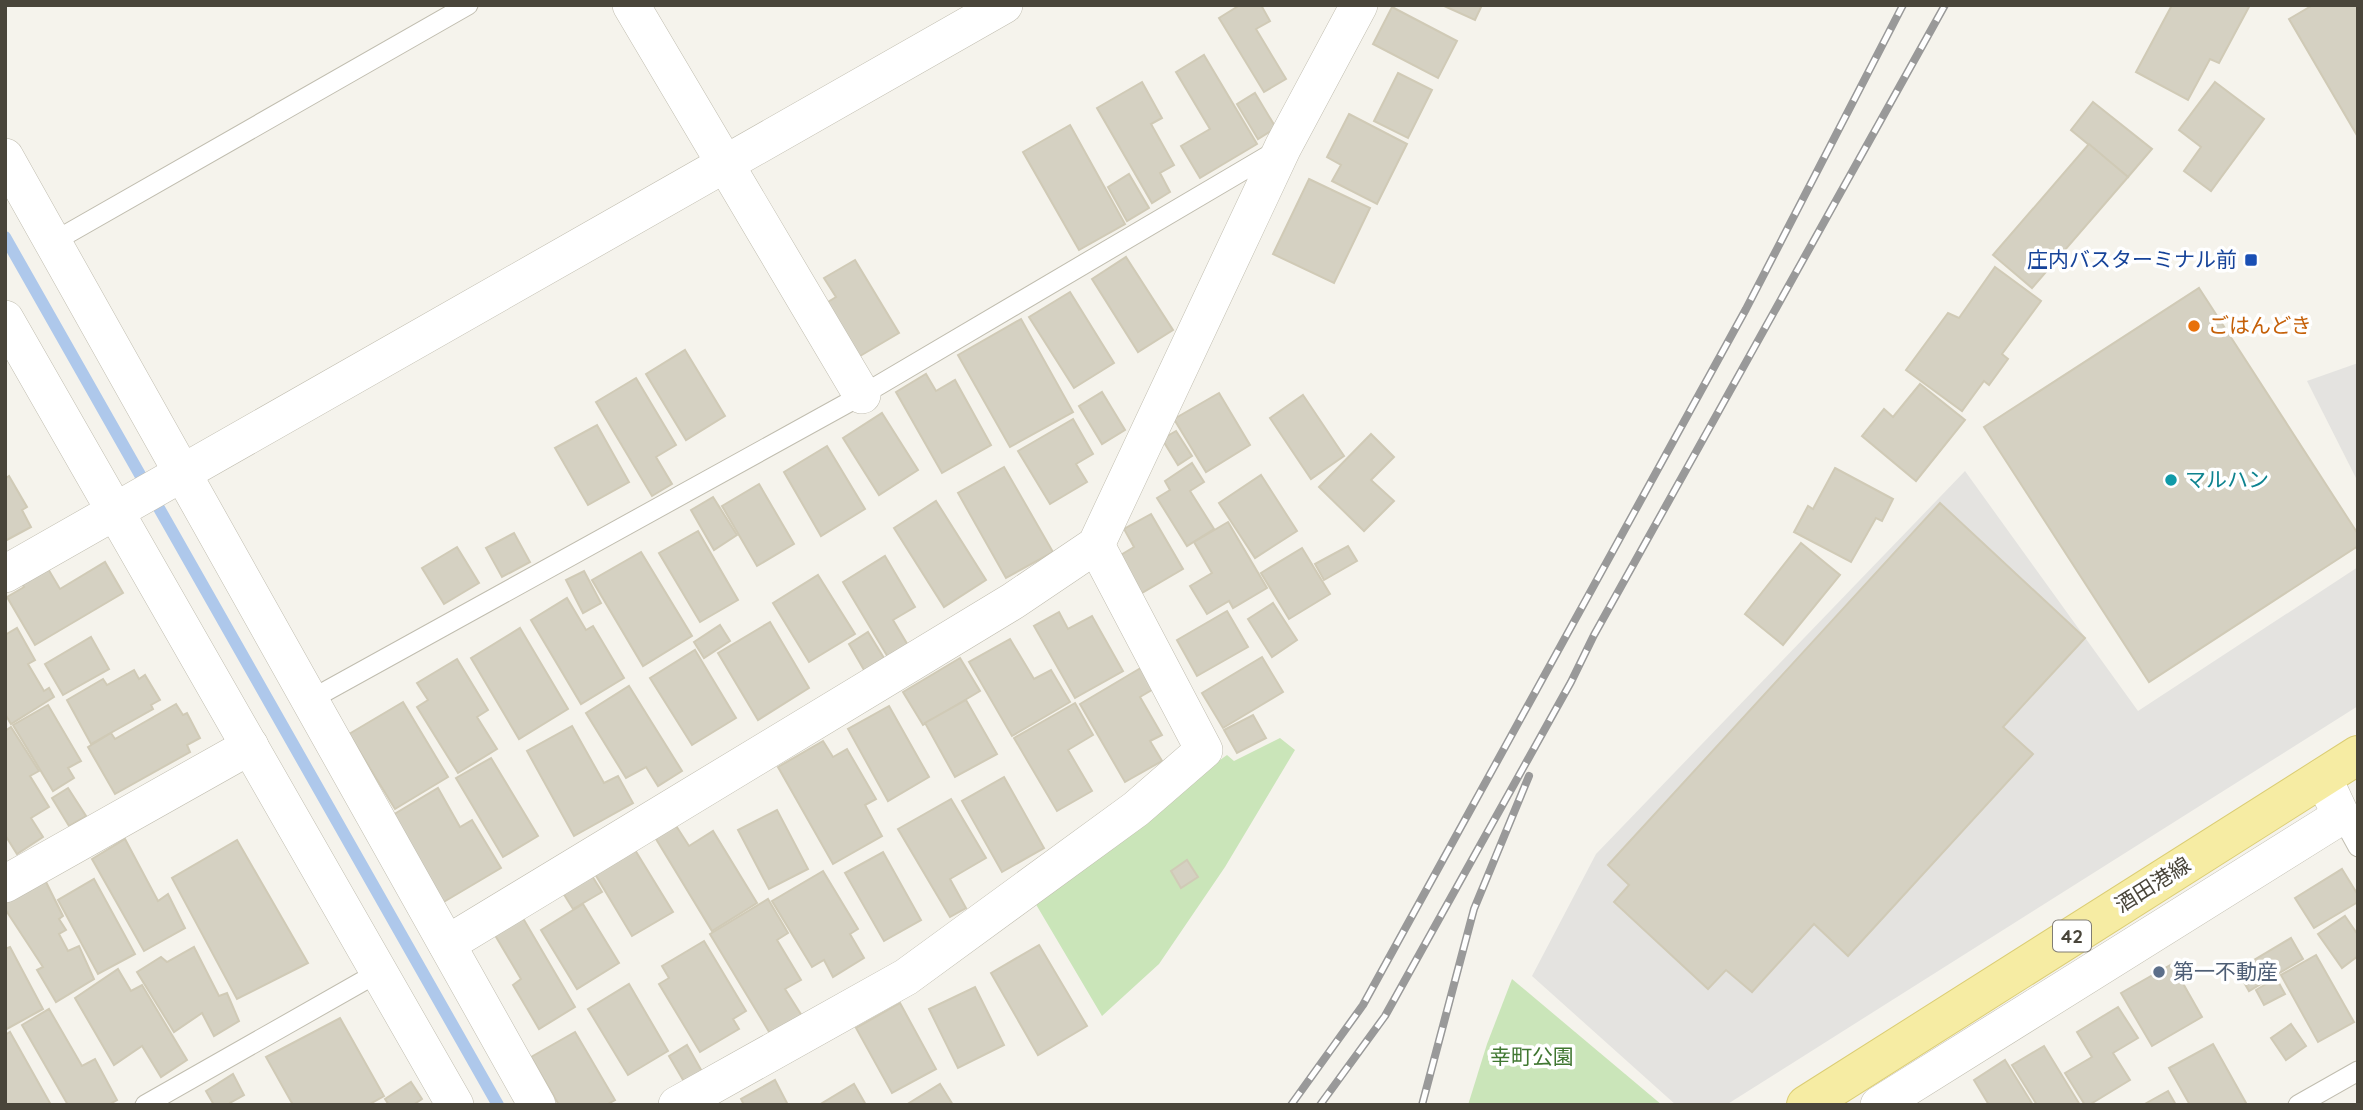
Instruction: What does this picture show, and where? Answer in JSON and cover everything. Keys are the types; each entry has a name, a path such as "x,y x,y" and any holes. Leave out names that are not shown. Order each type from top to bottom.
{"main road":[{"name":"酒田港線","path":"1814,1100 2358,755"}],"street":[{"path":"631,5 862,395"},
{"path":"5,574 1004,5"},
{"path":"447,944 1013,601 1096,545 1283,146 1360,5"},
{"path":"5,157 537,1105"},
{"path":"5,319 455,1105"},
{"path":"677,1105 718,1095 906,977 1136,809 1204,750 1096,545"},
{"path":"5,884 250,746"},
{"path":"1879,1105 1921,1093 2349,832 2323,777"}],"lane":[{"path":"53,242 468,5"},
{"path":"310,700 862,395 1283,146"},
{"path":"145,1105 379,972"},
{"path":"2298,1105 2358,1071"}],"green space":[{"path":"1280,738 1295,750 1225,867 1159,964 1102,1016 1031,896 1227,755 1234,761"},
{"name":"幸町公園","path":"1512,979 1662,1105 1468,1105 1487,1044"}],"shaded area":[{"path":"2358,363 2358,482 2307,381"},
{"path":"1965,471 2138,711 2358,567 2358,706 1726,1105 1676,1105 1532,976 1596,854"}],"building":[{"path":"1240,5 1261,5 1270,21 1256,29 1286,79 1264,92 1219,18"},
{"path":"1442,5 1482,5 1475,20"},
{"path":"2172,5 2250,5 2219,63 2210,59 2188,100 2136,72"},
{"path":"2313,5 2358,5 2358,137 2289,19"},
{"path":"1392,7 1457,41 1438,78 1373,44"},
{"path":"1204,55 1257,144 1200,178 1181,146 1210,129 1176,72"},
{"path":"1398,73 1432,90 1408,138 1374,121"},
{"path":"1142,82 1162,118 1151,124 1174,165 1160,173 1170,192 1152,203 1097,108"},
{"path":"2215,82 2264,119 2211,191 2184,171 2201,147 2179,130"},
{"path":"1255,93 1276,128 1258,139 1237,104"},
{"path":"2093,102 2152,149 2128,177 2071,130"},
{"path":"1349,114 1407,144 1377,204 1332,181 1341,165 1327,157"},
{"path":"1070,125 1125,224 1079,250 1023,152"},
{"path":"2089,144 2128,177 2032,288 1993,255"},
{"path":"1129,174 1149,208 1127,221 1108,187"},
{"path":"1309,179 1370,208 1334,283 1273,254"},
{"path":"1126,257 1173,330 1138,352 1092,279"},
{"path":"855,260 899,333 855,359 823,305 836,297 824,278"},
{"path":"1995,267 2041,301 2002,354 2008,359 1989,385 1984,381 1962,411 1906,370 1948,313 1959,318"},
{"name":"マルハン","path":"2199,288 2358,534 2358,546 2149,682 1984,427"},
{"path":"1070,292 1114,363 1074,388 1029,317"},
{"path":"1021,319 1073,412 1010,447 958,355"},
{"path":"685,350 725,416 686,440 646,374"},
{"path":"926,374 936,391 955,380 991,445 942,473 896,392"},
{"path":"636,378 676,445 656,457 672,484 652,496 596,402"},
{"path":"1920,384 1965,420 1916,481 1862,436 1884,409 1893,417"},
{"path":"1102,392 1125,430 1102,444 1079,406"},
{"path":"1219,393 1250,445 1206,472 1174,419"},
{"path":"1303,395 1344,456 1311,479 1270,418"},
{"path":"882,413 918,470 879,495 843,438"},
{"path":"1073,419 1093,454 1076,464 1087,482 1050,504 1018,451"},
{"path":"597,425 629,482 588,505 555,448"},
{"path":"1176,431 1192,456 1178,465 1162,439"},
{"path":"1371,434 1394,457 1371,480 1394,501 1364,531 1319,487"},
{"path":"827,446 865,509 821,536 784,472"},
{"path":"1192,463 1204,482 1190,491 1214,529 1187,546 1157,498 1170,490 1165,481"},
{"path":"1004,467 1053,552 1006,578 958,493"},
{"path":"1835,468 1893,499 1882,521 1876,518 1851,562 1794,532 1808,506 1813,509"},
{"path":"1261,475 1297,531 1255,558 1219,503"},
{"path":"9,476 27,507 22,510 31,527 5,541 5,479"},
{"path":"759,484 794,544 757,566 722,506"},
{"path":"713,497 737,535 714,550 691,510"},
{"path":"936,501 986,580 944,607 894,528"},
{"path":"1940,503 2085,638 2003,727 2033,754 1848,956 1814,924 1752,992 1726,970 1708,989 1614,902 1629,885 1608,865"},
{"path":"1151,514 1183,569 1140,594 1119,556 1134,547 1124,529"},
{"path":"1228,522 1267,588 1233,608 1229,601 1207,614 1190,586 1212,573 1194,542"},
{"path":"698,531 738,600 700,622 659,553"},
{"path":"514,533 530,562 502,577 486,548"},
{"path":"1801,543 1840,575 1783,645 1745,614"},
{"path":"1348,546 1357,561 1324,580 1315,564"},
{"path":"457,547 479,583 444,604 422,568"},
{"path":"1302,548 1330,594 1289,619 1261,573"},
{"path":"641,552 692,636 643,666 592,580"},
{"path":"885,556 915,607 893,620 909,647 889,659 843,582"},
{"path":"41,557 60,589 105,562 123,593 35,645 7,597 24,587 15,573"},
{"path":"584,571 601,603 583,613 566,580"},
{"path":"818,575 855,634 809,662 773,603"},
{"path":"567,598 586,630 593,626 624,678 581,704 531,620"},
{"path":"1273,603 1297,640 1272,657 1248,619"},
{"path":"1227,611 1248,647 1197,676 1177,640"},
{"path":"1059,612 1068,629 1092,616 1123,671 1075,698 1034,626"},
{"path":"770,622 809,688 758,720 718,653"},
{"path":"720,625 730,641 704,658 694,642"},
{"path":"17,628 35,660 28,664 44,691 49,688 54,697 11,724 5,714 5,635"},
{"path":"520,628 568,709 519,739 471,658"},
{"path":"868,632 887,663 867,675 849,644"},
{"path":"91,637 109,669 63,695 45,664"},
{"path":"1010,639 1034,679 1051,670 1070,702 1012,736 969,662"},
{"path":"695,650 736,718 692,745 650,678"},
{"path":"1262,657 1283,692 1223,728 1202,693"},
{"path":"960,658 980,691 923,725 903,692"},
{"path":"457,659 488,710 477,717 497,749 458,773 417,707 428,700 417,683"},
{"path":"1144,666 1157,687 1140,697 1162,735 1150,741 1162,761 1125,782 1080,704"},
{"path":"134,670 139,679 145,675 160,700 151,705 153,709 91,744 67,700 103,679 107,685"},
{"path":"629,686 682,771 658,786 646,767 626,778 586,713"},
{"path":"966,700 997,754 955,777 925,723"},
{"path":"403,702 448,777 395,809 349,734"},
{"path":"1075,703 1093,735 1068,750 1092,791 1057,811 1014,738"},
{"path":"176,704 183,715 187,713 200,738 187,745 190,752 115,794 88,747 111,733 115,739"},
{"path":"48,705 81,761 68,768 74,778 53,791 13,725"},
{"path":"889,706 929,777 888,801 848,729"},
{"path":"1253,715 1266,738 1237,753 1224,730"},
{"path":"572,726 604,783 618,776 633,803 574,836 527,751"},
{"path":"11,727 39,771 30,776 49,807 31,818 43,837 17,854 5,835 5,731"},
{"path":"823,741 833,757 847,749 876,799 865,805 882,836 833,864 778,767"},
{"path":"491,758 538,836 503,857 456,778"},
{"path":"1004,777 1044,848 1002,872 962,801"},
{"path":"68,788 86,816 69,826 52,798"},
{"path":"438,788 460,827 472,820 501,868 442,903 391,816"},
{"path":"951,799 986,858 950,879 966,908 950,917 898,829"},
{"path":"777,810 808,869 769,889 738,830"},
{"path":"673,821 689,846 713,831 757,903 712,931 653,834"},
{"path":"125,839 158,901 168,894 185,928 144,951 92,859"},
{"path":"237,840 308,963 237,999 172,878"},
{"path":"635,850 673,912 632,936 595,874"},
{"path":"883,852 921,920 884,941 845,873"},
{"path":"1187,860 1198,877 1181,888 1171,871"},
{"path":"584,863 602,892 573,909 555,880"},
{"path":"2342,869 2358,895 2358,902 2314,928 2295,898"},
{"path":"823,871 858,929 850,934 864,958 833,977 824,960 812,967 772,901"},
{"path":"43,876 63,916 59,919 66,930 59,934 68,951 79,946 94,979 56,1002 37,970 43,967 5,909 5,897"},
{"path":"94,879 135,954 98,974 58,900"},
{"path":"768,899 788,933 777,940 801,980 785,989 802,1016 771,1035 710,934"},
{"path":"583,904 619,963 577,989 541,930"},
{"path":"517,908 575,1007 539,1029 513,985 521,979 489,925"},
{"path":"2345,916 2358,935 2358,956 2342,968 2318,934"},
{"path":"2291,938 2303,959 2249,991 2237,970"},
{"path":"704,941 746,1011 733,1019 739,1029 700,1052 659,984 669,978 662,966"},
{"path":"1039,945 1087,1026 1038,1055 991,973"},
{"path":"10,947 43,1009 5,1030 5,949"},
{"path":"194,947 219,996 227,993 239,1021 214,1036 202,1013 174,1032 137,972 161,957 167,962"},
{"path":"2316,955 2354,1022 2318,1042 2281,975"},
{"path":"2172,964 2202,1017 2152,1046 2121,993"},
{"path":"118,969 131,991 142,985 187,1060 161,1077 142,1046 114,1065 75,998"},
{"path":"2276,978 2285,994 2264,1005 2256,990"},
{"path":"629,984 668,1051 628,1075 588,1009"},
{"path":"975,987 1004,1045 958,1068 929,1009"},
{"path":"900,1003 936,1069 892,1093 856,1028"},
{"path":"2118,1007 2138,1038 2113,1053 2130,1080 2085,1105 2065,1073 2092,1057 2077,1032"},
{"path":"49,1009 82,1066 95,1059 117,1100 108,1105 68,1105 22,1025"},
{"path":"340,1018 384,1096 368,1105 293,1105 266,1057"},
{"path":"2291,1024 2306,1046 2286,1060 2271,1038"},
{"path":"10,1032 51,1105 5,1105 5,1035"},
{"path":"575,1032 615,1100 606,1105 559,1105 531,1057"},
{"path":"2213,1044 2246,1103 2243,1105 2190,1105 2169,1068"},
{"path":"687,1045 704,1075 686,1085 669,1056"},
{"path":"2044,1046 2080,1105 2037,1105 2012,1065"},
{"path":"2005,1060 2033,1105 1989,1105 1974,1080"},
{"path":"233,1074 244,1095 230,1103 231,1105 214,1105 206,1091"},
{"path":"775,1080 788,1105 744,1105 741,1099"},
{"path":"411,1082 422,1099 413,1105 389,1105 385,1099"},
{"path":"854,1084 866,1105 819,1105"},
{"path":"940,1084 953,1105 906,1105"},
{"path":"2168,1091 2176,1105 2143,1105"}],"waterway":[{"path":"5,237 498,1105"}],"railway":[{"path":"1291,1105 1363,1005 1746,309 1903,5"},
{"path":"1320,1105 1385,1016 1945,5"},
{"path":"1422,1105 1474,909 1529,776"}],"place":[{"name":"庄内バスターミナル前","path":"2251,260"},
{"name":"ごはんどき","path":"2194,326"},
{"name":"マルハン","path":"2171,480"},
{"name":"第一不動産","path":"2159,972"}]}
